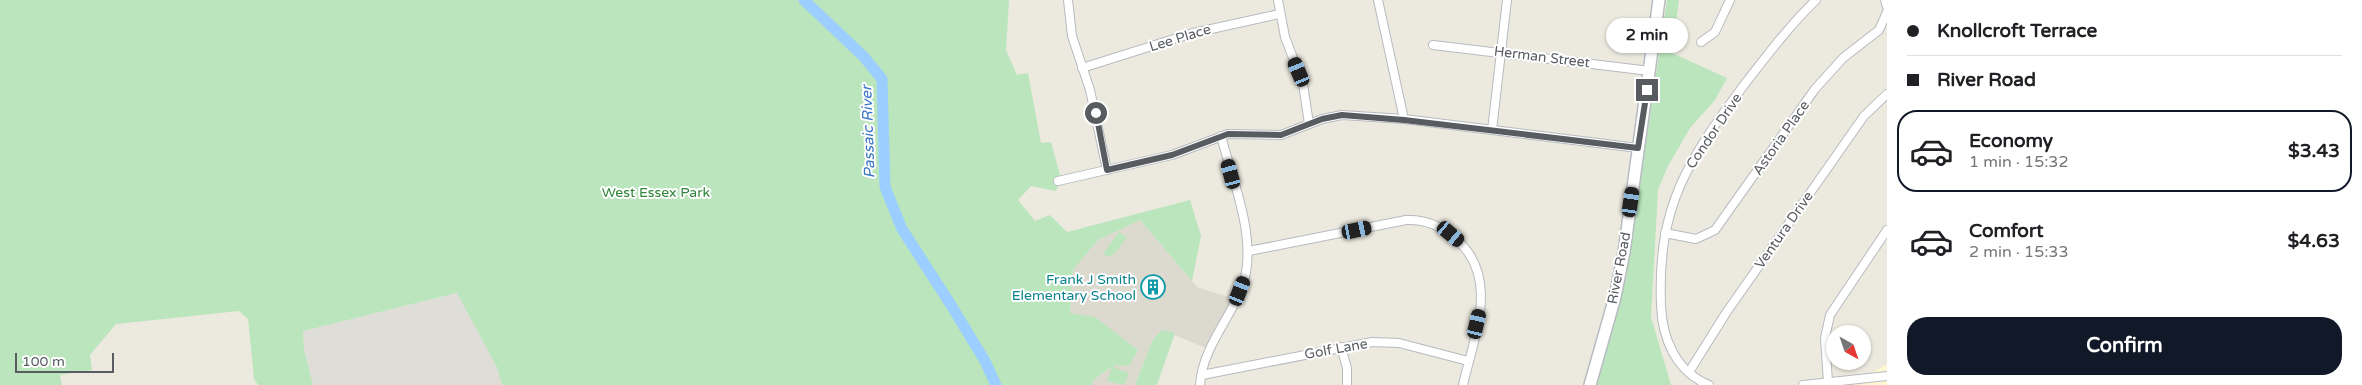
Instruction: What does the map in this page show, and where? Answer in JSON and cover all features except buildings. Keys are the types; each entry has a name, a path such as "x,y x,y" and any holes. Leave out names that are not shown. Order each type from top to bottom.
{"street":[{"path":"1068,0 1072,36 1096,113 1107,170"},
{"path":"1278,0 1279,14 1287,44 1303,84 1309,124"},
{"path":"1378,0 1404,120"},
{"path":"1492,130 1507,0"},
{"name":"River Road","path":"1590,385 1615,297 1624,252 1659,0"},
{"path":"1701,42 1715,32 1730,0"},
{"name":"Condor Drive","path":"1709,385 1689,372 1670,347 1662,323 1660,267 1665,233 1683,176 1705,139 1781,37 1816,0"},
{"path":"1885,0 1887,6"},
{"name":"Astoria Place","path":"1665,233 1696,239 1715,230 1815,89 1837,64 1879,30 1887,12"},
{"name":"Lee Place","path":"1082,68 1193,33 1279,14"},
{"name":"Herman Street","path":"1433,45 1650,71"},
{"name":"Ventura Drive","path":"1689,372 1726,313 1864,116 1887,94"},
{"path":"1058,182 1194,149 1221,136 1241,134 1281,135 1309,124 1342,115 1404,120 1638,148"},
{"path":"1200,385 1216,337 1245,278 1249,251 1241,211 1221,136"},
{"path":"1249,251 1406,220 1424,221 1440,227 1467,250 1477,267 1481,279 1482,305 1463,385"},
{"path":"1828,382 1825,338 1830,315 1887,230"},
{"name":"Golf Lane","path":"1202,375 1372,342 1399,343 1468,361"},
{"path":"1341,347 1347,368 1347,385"},
{"path":"1803,385 1887,376"}],"shaded area":[{"path":"1140,220 1197,287 1231,298 1219,326 1206,348 1162,330 1153,339 1135,385 1092,385 1093,380 1116,365 1070,313 1073,270 1098,240"},
{"path":"458,293 498,369 502,385 313,385 305,358 303,331"},
{"path":"1887,364 1887,385 1851,385"}],"green space":[{"name":"West Essex Park","path":"0,0 1009,0 1006,50 1017,75 1028,73 1041,143 1051,142 1061,179 1056,191 1031,186 1018,200 1035,221 1050,215 1067,232 1190,200 1201,236 1192,281 1140,220 1098,240 1073,270 1070,313 1095,317 1138,350 1129,366 1116,365 1113,367 1129,373 1124,385 1107,381 1112,367 1093,380 1092,385 502,385 497,367 457,293 303,331 304,350 313,385 258,385 254,379 248,319 239,311 116,324 90,355 92,370 60,375 62,385 0,385"},
{"path":"1667,0 1679,0 1672,53 1727,78 1715,100 1690,128 1668,166 1658,190 1651,317 1671,385 1597,385 1626,278"},
{"path":"1119,232 1127,238 1116,252 1109,257 1103,254"},
{"path":"1162,330 1175,333 1157,385 1135,385 1153,339"}],"waterway":[{"name":"Passaic River","path":"804,0 864,57 882,79 885,187 902,229 985,361 996,385"}],"place":[{"name":"Frank J Smith Elementary School","path":"1153,287"}],"route":[{"path":"1096,113 1107,170 1194,149 1208,141 1228,134 1281,135 1322,119 1342,115 1404,120 1638,148 1647,90"}]}
